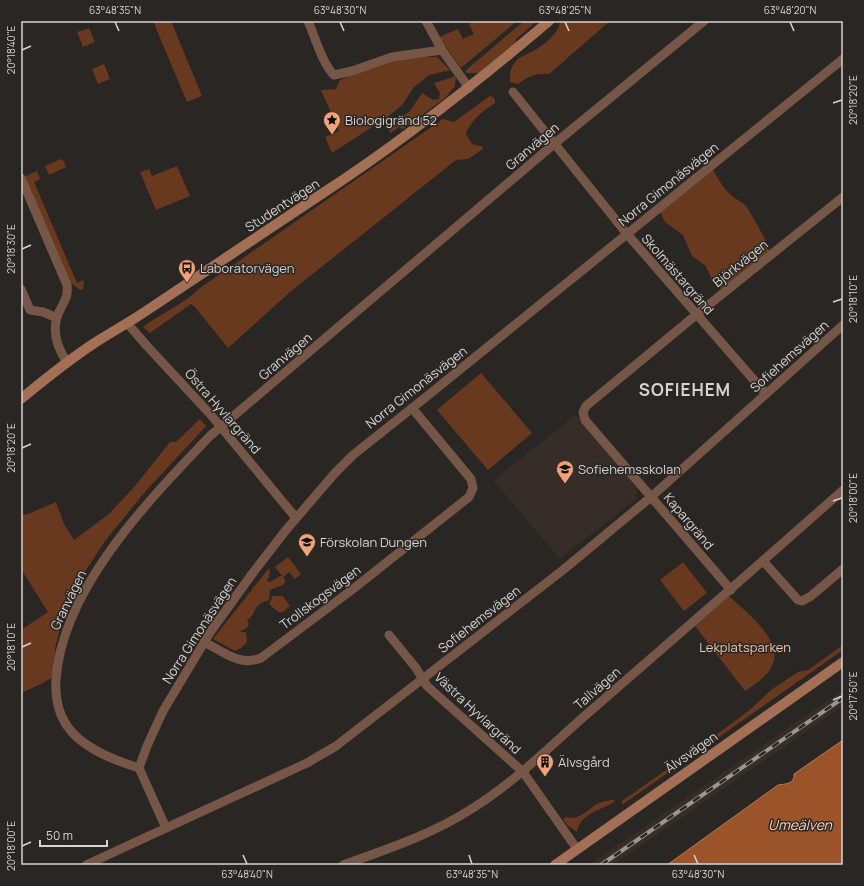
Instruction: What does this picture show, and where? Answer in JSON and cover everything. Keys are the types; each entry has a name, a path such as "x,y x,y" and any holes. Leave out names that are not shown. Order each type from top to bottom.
{"street":[{"path":"308,21 330,71 334,75 352,71 392,57 442,50"},
{"path":"426,21 442,50 469,88"},
{"name":"Studentvägen","path":"21,399 67,362 325,192 428,119 469,88 549,21"},
{"name":"Granvägen","path":"139,768 94,749 78,738 61,716 56,699 58,657 69,622 94,575 126,529 172,476 221,426 554,144 704,21"},
{"name":"Norra Gimonäsvägen","path":"139,768 163,711 204,642 252,574 296,518 335,473 353,455 843,59"},
{"name":"Skolmästargränd","path":"513,92 627,234 766,394"},
{"path":"21,178 67,285 68,292 57,318 55,328 57,344 67,362"},
{"name":"Björkvägen","path":"583,412 586,406 696,315 843,197"},
{"path":"21,289 30,310 43,312 57,318"},
{"name":"Östra Hyvlargränd","path":"128,323 147,346 221,426 296,518"},
{"name":"Sofiehemsvägen","path":"86,865 323,755 351,735 563,570 651,497 843,326"},
{"name":"Trollskogsvägen","path":"204,642 239,661 250,661 261,658 469,497 473,488 468,474 412,408"},
{"name":"Kapargränd","path":"583,412 585,420 731,590"},
{"name":"Tallvägen","path":"343,865 418,838 473,809 505,787 577,722 731,590 843,490"},
{"path":"763,561 798,600 802,601 811,596 843,569"},
{"name":"Västra Hyvlargränd","path":"389,635 416,668 427,686 523,772 577,849"},
{"name":"Älvsvägen","path":"555,865 843,662"},
{"path":"139,768 166,828"}],"shaded area":[{"name":"Sofiehemsskolan","path":"576,415 637,488 636,499 560,559 493,480"},
{"path":"843,690 843,706 613,865 589,865"}],"green space":[{"path":"153,21 171,21 202,96 187,102"},
{"path":"476,21 517,21 461,68 439,37 458,29 463,39 474,34 469,24"},
{"path":"524,21 541,21 539,23 535,23 516,39 515,44 478,73 467,73 465,71"},
{"path":"560,21 610,21 549,74 533,76 518,84 510,82 511,70 514,63 519,58 537,49 548,41 555,34"},
{"path":"89,28 95,42 83,47 77,32"},
{"path":"437,57 450,70 429,75 414,87 402,105 389,116 332,153 325,137 339,131 321,90 336,89 340,80 396,58"},
{"path":"104,64 110,79 98,84 92,69"},
{"path":"456,76 455,86 445,98 403,129 399,127 391,133 387,128 410,111 422,93 433,100 439,99 440,93 434,83"},
{"path":"490,96 493,97 495,103 474,120 466,134 472,144 483,147 483,149 468,159 456,160 290,292 228,348 191,304 150,333 143,327 187,299 200,288 443,119 454,122"},
{"path":"61,159 64,161 66,167 49,175 45,166"},
{"path":"177,166 190,196 156,210 140,172 149,169 152,176"},
{"path":"711,166 725,189 747,207 764,237 771,255 727,290 721,289 712,280 706,266 692,256 683,235 665,222 658,208"},
{"path":"37,171 40,179 34,182 77,283 84,280 83,289 80,290 70,282 24,177"},
{"path":"481,373 532,433 488,470 437,410"},
{"path":"200,419 206,426 144,493 105,541 77,584 62,622 55,648 57,675 21,693 21,630 48,612 21,569 21,515 28,514 56,502 64,524 74,540 109,514 135,486 170,442 176,442"},
{"path":"288,557 301,574 295,579 289,572 283,577 286,581 283,585 270,590 269,600 263,602 257,607 247,620 249,624 247,628 239,632 246,632 247,642 235,651 213,639 269,568 270,573 267,581 270,582 282,576 275,567"},
{"path":"683,562 707,593 684,611 660,580"},
{"path":"273,596 283,596 290,606 283,612 278,612 269,604"},
{"name":"Lekplatsparken","path":"729,596 761,627 773,647 775,656 772,666 767,674 745,691 695,626"},
{"path":"843,645 843,650 622,805 622,801 751,709 771,690 798,672 808,670"},
{"path":"615,800 613,803 591,813 586,817 579,826 577,832 567,825 563,819 566,817 575,818 597,804"}],"water":[{"name":"Umeälven","path":"843,740 843,865 667,865 778,785 791,782 794,774"}],"railway":[{"path":"601,865 843,698"}],"place":[{"name":"Biologigränd 52","path":"332,135"},
{"name":"Laboratorvägen","path":"187,283"},
{"name":"Sofiehemsskolan","path":"565,484"},
{"name":"Förskolan Dungen","path":"307,557"},
{"name":"Älvsgård","path":"545,777"}],"district":[{"name":"SOFIEHEM","path":"685,389"}]}
